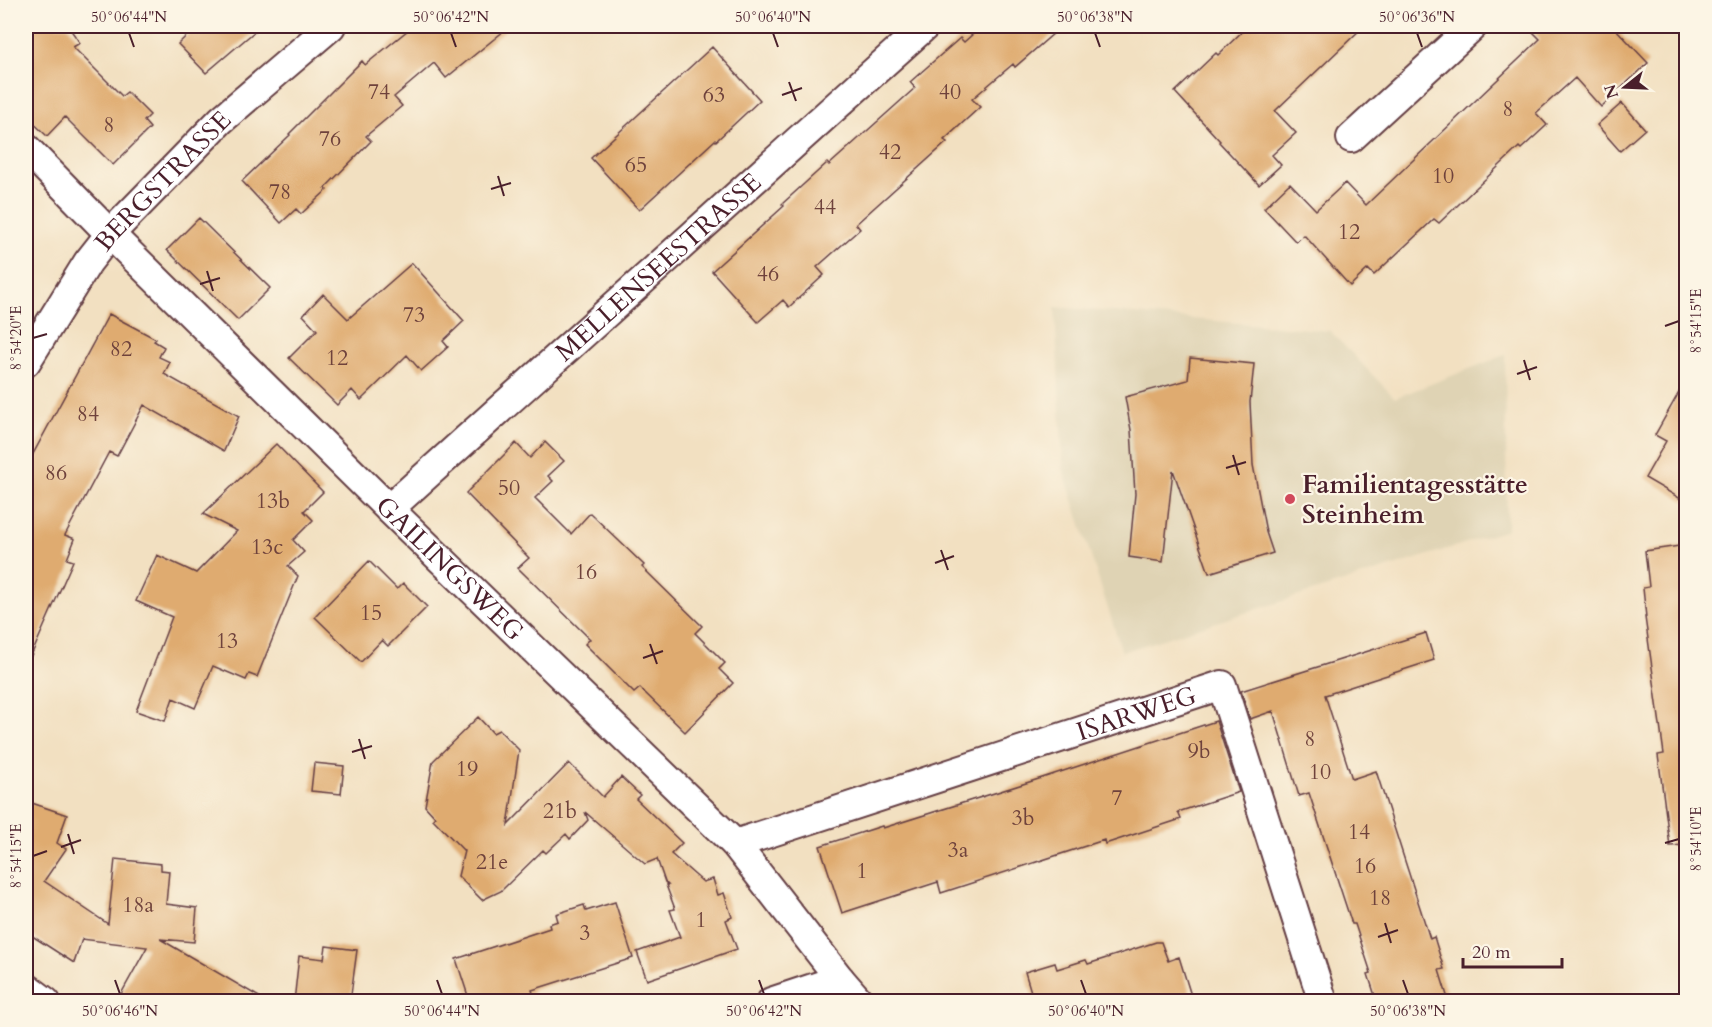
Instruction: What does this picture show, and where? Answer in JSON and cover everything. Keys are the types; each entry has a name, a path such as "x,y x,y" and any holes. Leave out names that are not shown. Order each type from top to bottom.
{"street":[{"name":"BERGSTRASSE","path":"26,362 87,262 110,234 221,120 330,26"},
{"name":"MELLENSEESTRASSE","path":"389,509 925,26"},
{"path":"1351,138 1473,26"},
{"name":"GAILINGSWEG","path":"26,148 389,509 735,844 860,1002"},
{"name":"ISARWEG","path":"735,844 1222,685 1323,1002"},
{"path":"771,1002 840,979"},
{"path":"26,987 46,1002"}],"shaded area":[{"name":"Familientagesstätte Steinheim","path":"1055,307 1330,331 1395,398 1505,355 1507,530 1122,652 1063,469"}],"building":[{"path":"26,26 68,26 80,43 73,47 122,96 127,92 150,115 144,121 150,128 113,165 65,117 47,136 26,116"},
{"path":"197,26 261,26 206,73 178,44"},
{"path":"413,26 510,26 446,78 434,63 394,97 402,106 366,136 371,141 325,188 327,190 301,214 296,209 281,223 242,181 362,61 365,65"},
{"path":"982,26 1062,26 1015,67 1013,64 972,99 980,107 944,140 947,142 856,224 860,229 817,267 824,275 789,307 783,300 758,322 712,271 784,206 782,204 827,163 829,165 915,88 910,82 960,38 964,42"},
{"path":"1248,26 1364,26 1275,111 1296,133 1272,155 1281,165 1259,185 1175,92"},
{"path":"1527,26 1613,26 1648,63 1601,107 1575,78 1536,113 1547,125 1521,149 1519,147 1439,223 1434,219 1374,275 1368,269 1350,286 1304,235 1296,242 1264,208 1290,183 1316,210 1345,183 1366,205 1540,39"},
{"path":"712,47 760,100 639,210 591,158"},
{"path":"1622,103 1645,129 1620,151 1597,125"},
{"path":"199,218 270,288 238,320 167,250"},
{"path":"412,263 464,321 443,341 448,347 421,371 407,355 361,400 352,390 337,405 289,358 317,330 303,315 323,294 348,319"},
{"path":"109,314 156,339 154,341 164,347 159,357 170,362 164,374 239,416 224,451 144,405 117,456 109,452 65,535 75,539 67,559 73,561 26,667 26,467"},
{"path":"1190,358 1254,364 1250,402 1253,465 1266,532 1273,553 1209,573 1173,470 1163,562 1129,557 1135,494 1131,430 1125,397 1188,380"},
{"path":"1686,380 1686,502 1645,478 1666,441 1655,435"},
{"path":"545,442 564,461 548,476 553,481 535,498 571,534 590,513 702,626 695,633 725,663 719,669 733,683 685,732 640,688 634,693 585,644 590,639 518,568 529,558 466,493 516,443 530,458"},
{"path":"276,444 323,492 304,511 313,520 293,540 304,552 288,566 298,576 257,677 249,674 246,680 213,666 195,708 173,698 165,721 136,711 172,617 136,601 157,555 196,573 237,531 203,514"},
{"path":"1686,545 1686,845 1670,846 1658,755 1664,754 1643,588 1649,587 1645,551"},
{"path":"369,561 397,589 403,583 427,607 388,646 382,640 361,662 315,617"},
{"path":"1426,633 1434,660 1325,695 1352,779 1376,771 1430,939 1434,937 1444,969 1439,970 1449,1002 1377,1002 1368,974 1371,973 1355,924 1352,924 1309,793 1299,796 1273,711 1250,719 1241,691"},
{"path":"478,717 493,733 499,730 519,750 508,825 569,763 603,797 621,777 640,795 636,799 682,843 671,854 703,882 713,879 718,895 724,893 732,917 726,920 737,949 647,980 637,952 680,937 670,910 675,909 666,885 668,885 657,859 645,864 585,812 588,820 570,839 566,834 546,853 543,850 501,891 482,900 458,876 464,851 433,819 435,817 425,806 433,761"},
{"path":"1216,721 1239,792 1178,812 1181,819 1105,844 1104,840 941,893 938,882 842,913 820,846 1042,778"},
{"path":"314,763 344,766 341,794 311,791"},
{"path":"26,801 67,815 57,843 66,849 44,881 108,924 115,859 161,864 161,870 169,871 166,904 197,908 194,942 160,939 268,1002 134,1002 121,994 147,947 82,939 74,963 26,932"},
{"path":"615,902 633,958 532,990 533,993 528,995 530,1002 470,1002 456,959 550,928 549,924 558,921 556,914 584,905 586,911"},
{"path":"1161,942 1168,961 1179,957 1193,1002 1034,1002 1025,972 1055,963 1057,969 1086,960 1088,964"},
{"path":"326,946 357,950 350,1002 294,1002 299,956 324,959"}],"place":[{"name":"Familientagesstätte Steinheim","path":"1290,499"}]}
